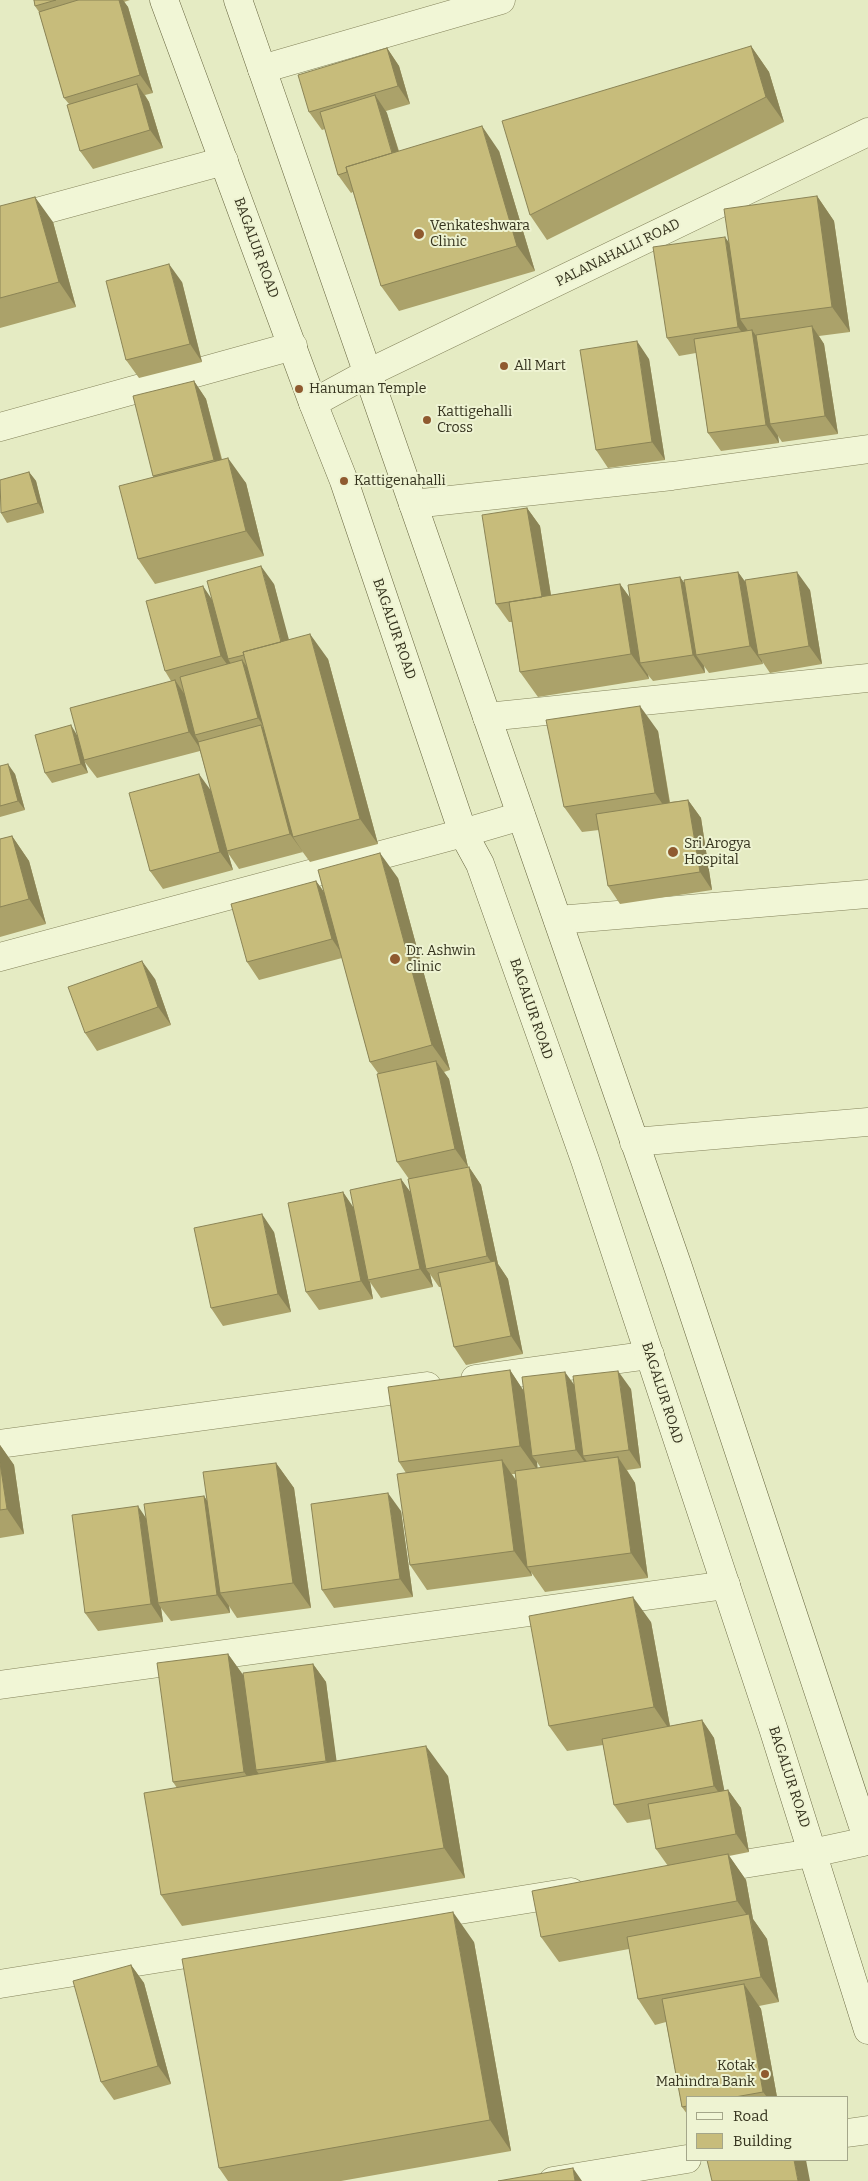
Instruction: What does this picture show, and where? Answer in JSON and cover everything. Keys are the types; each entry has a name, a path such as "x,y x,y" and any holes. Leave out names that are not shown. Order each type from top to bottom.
{"street":[{"name":"BAGALUR ROAD","path":"164,0 293,346 312,403 344,481 464,833 480,864 585,1160 726,1584 868,2030"},
{"path":"238,0 677,1264 868,1841 812,1853 675,1875"},
{"path":"262,69 501,0"},
{"name":"PALANAHALLI ROAD","path":"312,403 368,373 868,132"},
{"path":"0,222 224,161"},
{"path":"0,427 293,346"},
{"path":"413,504 672,476 868,449"},
{"path":"487,717 868,678"},
{"path":"0,957 464,833 521,816"},
{"path":"558,920 868,894"},
{"path":"634,1142 868,1122"},
{"path":"0,1444 650,1355"},
{"path":"0,1685 726,1584"},
{"path":"0,1984 597,1888"},
{"path":"848,2133 868,2130"},
{"path":"553,2181 686,2159"}],"building":[{"path":"34,0 56,0 35,6"},
{"path":"78,0 119,0 140,75 64,98 39,12"},
{"path":"751,46 766,97 530,215 502,121"},
{"path":"387,48 398,86 309,112 298,75"},
{"path":"137,84 150,130 80,151 67,105"},
{"path":"375,95 392,153 346,167 347,172 338,175 320,112"},
{"path":"482,126 517,246 381,286 346,167"},
{"path":"817,196 832,307 740,319 724,209"},
{"path":"35,197 59,282 0,298 0,206"},
{"path":"725,237 738,327 667,338 653,247"},
{"path":"169,264 190,344 126,360 106,281"},
{"path":"812,326 825,416 770,424 756,335"},
{"path":"752,330 766,425 708,433 694,339"},
{"path":"637,341 652,442 596,450 580,350"},
{"path":"194,381 214,460 153,476 133,396"},
{"path":"228,458 246,531 138,559 119,486"},
{"path":"29,472 38,503 1,513 0,480"},
{"path":"527,508 542,597 496,604 482,515"},
{"path":"261,566 281,642 243,652 244,655 228,659 207,581"},
{"path":"738,572 750,646 696,655 684,580"},
{"path":"797,572 809,646 758,655 745,580"},
{"path":"680,577 693,655 640,663 628,585"},
{"path":"620,584 631,654 520,672 509,602"},
{"path":"203,586 221,656 165,671 146,601"},
{"path":"310,634 360,819 293,837 243,652"},
{"path":"242,660 258,718 195,735 180,677"},
{"path":"175,680 189,732 84,760 70,708"},
{"path":"640,706 655,793 564,807 546,720"},
{"path":"71,725 81,764 45,773 35,735"},
{"path":"261,725 290,834 227,851 198,742"},
{"path":"8,764 18,801 0,806 0,766"},
{"path":"199,774 220,852 150,871 129,793"},
{"path":"688,800 700,872 608,886 596,814"},
{"path":"12,836 29,899 0,907 0,839"},
{"path":"380,853 432,1045 370,1062 318,870"},
{"path":"316,881 332,939 247,962 231,904"},
{"path":"142,961 158,1007 85,1033 68,987"},
{"path":"436,1061 455,1149 397,1162 377,1074"},
{"path":"469,1167 487,1256 426,1269 408,1179"},
{"path":"401,1179 420,1269 368,1280 350,1190"},
{"path":"343,1192 361,1281 306,1292 288,1203"},
{"path":"262,1214 278,1294 211,1308 194,1228"},
{"path":"495,1261 511,1336 454,1347 438,1273"},
{"path":"510,1370 520,1446 399,1462 388,1387"},
{"path":"618,1371 629,1450 583,1456 573,1376"},
{"path":"565,1372 576,1450 532,1456 522,1377"},
{"path":"618,1457 631,1553 527,1567 515,1471"},
{"path":"502,1460 514,1551 410,1565 397,1474"},
{"path":"0,1463 7,1509 0,1510"},
{"path":"276,1463 293,1583 220,1593 203,1472"},
{"path":"388,1493 400,1579 322,1590 311,1504"},
{"path":"204,1496 217,1595 158,1603 144,1504"},
{"path":"138,1506 151,1604 85,1613 72,1515"},
{"path":"633,1597 654,1707 549,1726 529,1616"},
{"path":"228,1654 244,1772 173,1782 157,1663"},
{"path":"313,1664 326,1761 256,1770 243,1673"},
{"path":"702,1720 714,1786 614,1805 602,1739"},
{"path":"426,1746 444,1848 161,1895 144,1793"},
{"path":"728,1790 736,1834 656,1849 648,1804"},
{"path":"728,1854 737,1901 541,1937 532,1891"},
{"path":"453,1912 490,2120 219,2168 182,1959"},
{"path":"749,1914 761,1977 638,1999 627,1937"},
{"path":"131,1965 158,2066 101,2082 73,1981"},
{"path":"744,1984 763,2092 741,2096 686,2096 686,2106 682,2107 662,1999"},
{"path":"707,2161 794,2161 798,2181 712,2181"},
{"path":"573,2168 575,2181 498,2181"}],"place":[{"name":"Venkateshwara Clinic","path":"419,234"},
{"name":"All Mart","path":"504,366"},
{"name":"Hanuman Temple","path":"299,389"},
{"name":"Kattigehalli Cross","path":"427,420"},
{"name":"Kattigenahalli","path":"344,481"},
{"name":"Sri Arogya Hospital","path":"673,852"},
{"name":"Dr. Ashwin clinic","path":"395,959"},
{"name":"Kotak Mahindra Bank","path":"765,2074"}]}
